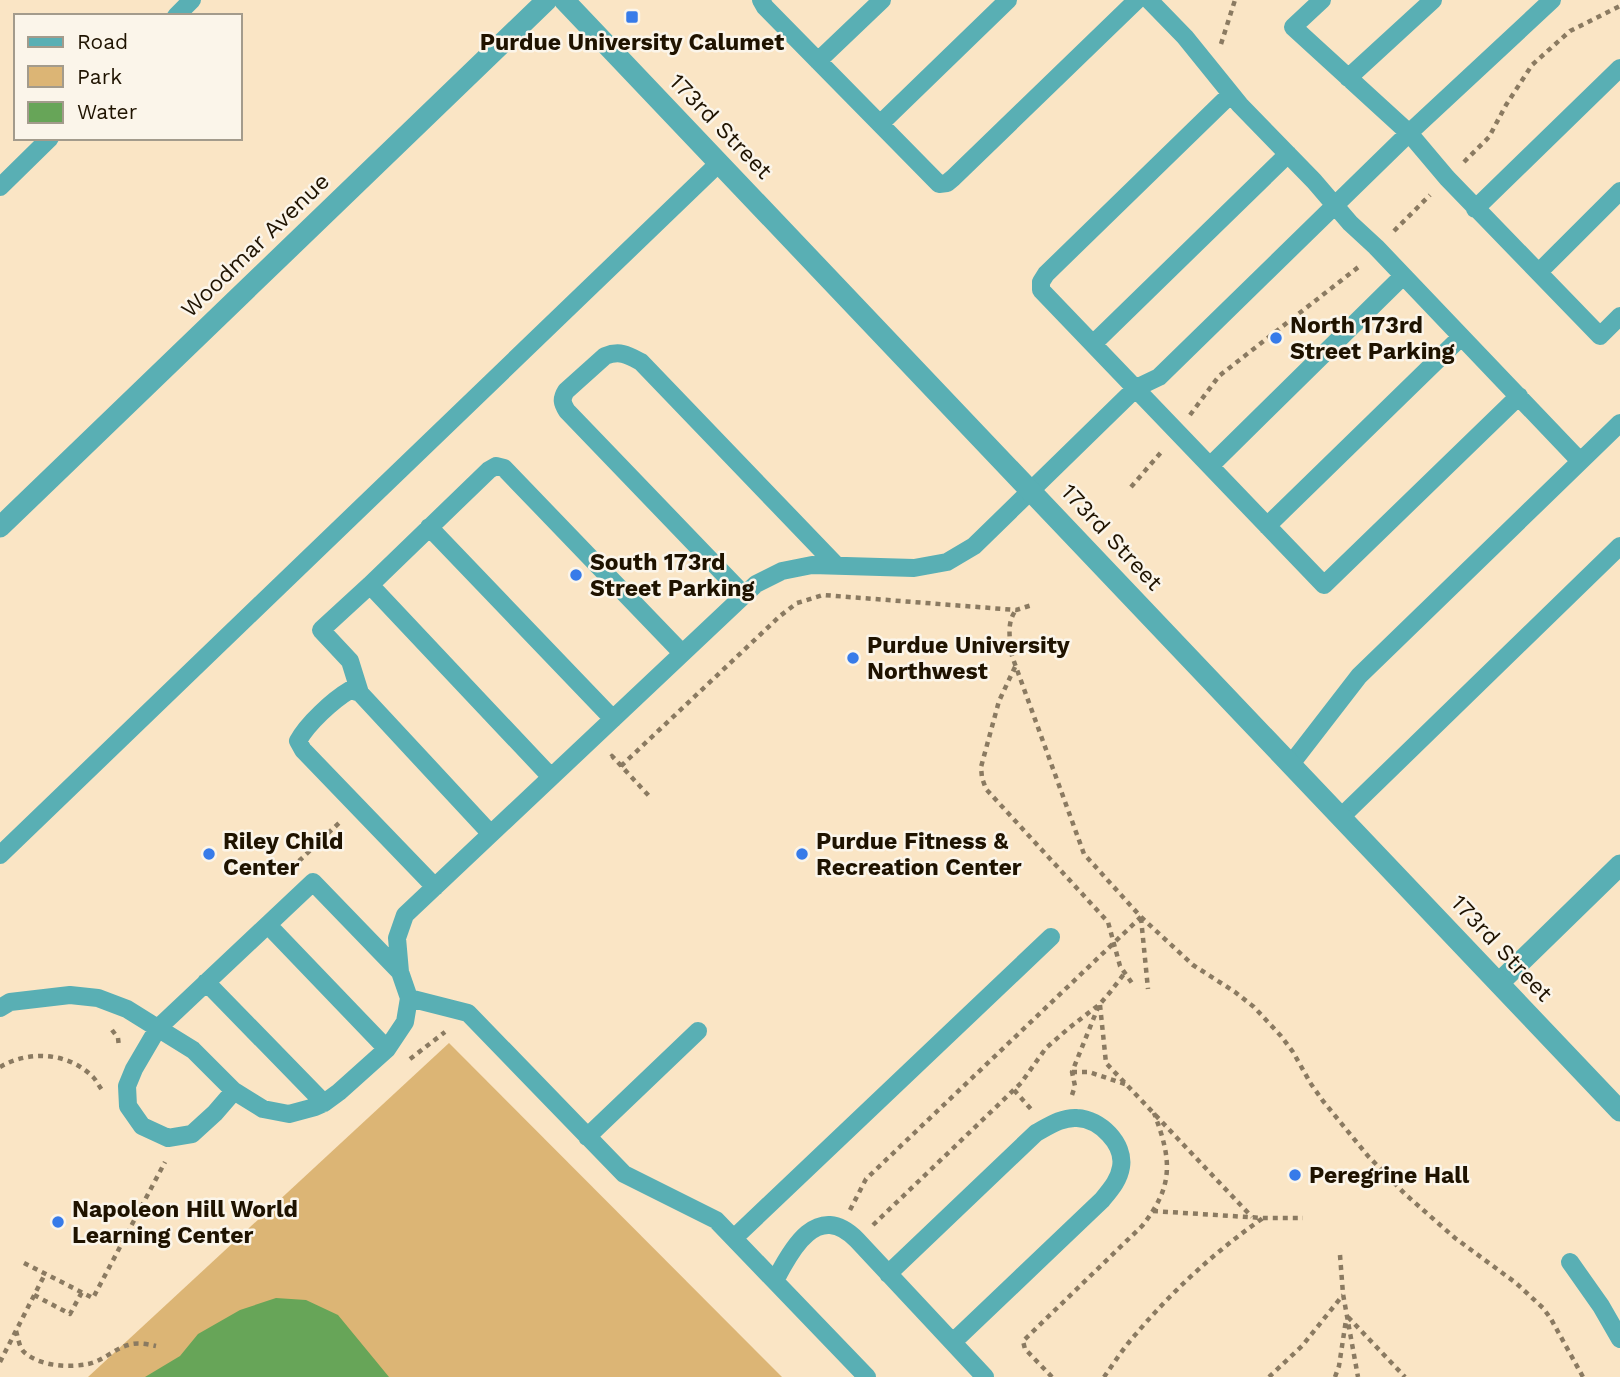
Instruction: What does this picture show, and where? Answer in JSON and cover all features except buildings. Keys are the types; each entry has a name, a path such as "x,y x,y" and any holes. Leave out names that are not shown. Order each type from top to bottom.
{"street":[{"name":"Woodmar Avenue","path":"0,527 547,0"},
{"name":"173rd Street","path":"564,0 1620,1111"},
{"path":"1499,983 1620,865"}],"lane":[{"path":"178,14 192,0"},
{"path":"761,0 765,8 939,184 947,183 1137,0"},
{"path":"818,61 882,0"},
{"path":"880,124 1008,0"},
{"path":"1149,0 1185,37 1240,105 1350,223 1580,461"},
{"path":"1322,0 1293,27 1409,133 1475,209 1600,336 1620,316"},
{"path":"1348,78 1433,0"},
{"path":"0,1007 10,1002 70,995 98,998 127,1009 193,1050 234,1091 263,1110 289,1114 324,1103 387,1049 405,1022 409,998 400,972 397,938 405,915 756,584 782,570 812,565 914,568 947,562 974,546 1136,388 1159,377 1409,133 1552,0"},
{"path":"1475,209 1620,68"},
{"path":"1231,94 1046,274 1041,282 1041,290 1324,585 1519,396"},
{"path":"0,187 48,140"},
{"path":"1093,344 1288,154"},
{"path":"0,855 719,163"},
{"path":"1539,272 1620,191"},
{"path":"1210,466 1403,276"},
{"path":"1267,526 1461,337"},
{"path":"744,595 562,404 562,397 605,356 623,353 642,362 837,566"},
{"path":"1291,764 1359,676 1620,423"},
{"path":"490,833 360,693 350,661 321,630 489,470 496,466 504,468 682,653"},
{"path":"429,527 612,719"},
{"path":"1341,817 1620,546"},
{"path":"370,584 551,777"},
{"path":"360,693 350,690 341,695 303,732 298,741 303,750 435,887"},
{"path":"234,1091 192,1134 168,1138 142,1126 128,1105 127,1086 158,1028 313,882 400,972"},
{"path":"268,925 387,1049"},
{"path":"734,1238 1051,937"},
{"path":"206,982 324,1103"},
{"path":"409,998 468,1013 624,1174 716,1220 867,1377"},
{"path":"587,1137 698,1031"},
{"path":"888,1274 1037,1133 1058,1121 1078,1118 1095,1122 1108,1133 1119,1149 1122,1164 1117,1181 1102,1200 953,1342"},
{"path":"775,1281 790,1252 803,1238 818,1227 830,1225 842,1228 857,1240 985,1377"},
{"path":"1570,1262 1620,1339"}],"path":[{"path":"1212,71 1235,0"},
{"path":"621,766 797,603 824,595 1016,610 1032,605"},
{"path":"1015,666 999,701 981,767 986,789 1108,922 1120,966 1134,986"},
{"path":"602,765 612,756 649,796"},
{"path":"1148,989 1141,917 1193,965 1254,1007 1281,1036 1323,1101 1377,1165 1455,1238 1516,1283 1543,1308 1583,1377"},
{"path":"857,1240 1014,1090 1046,1048 1100,1004 1124,974"},
{"path":"1067,1097 1072,1094 1075,1086 1072,1072 1100,1004"},
{"path":"1100,1004 1106,1063 1252,1217"},
{"path":"0,1067 12,1060 36,1056 57,1057 77,1065 93,1077 105,1094"},
{"path":"1072,1072 1089,1072 1127,1084"},
{"path":"1014,1090 1031,1109 1037,1103"},
{"path":"1052,1377 1025,1349 1023,1341 1142,1226 1153,1211 1164,1188 1167,1171 1164,1139 1154,1114"},
{"path":"24,1263 93,1298 178,1136"},
{"path":"1153,1211 1303,1219"},
{"path":"1104,1377 1133,1336 1154,1314 1213,1256 1263,1218"},
{"path":"1340,1255 1343,1294 1358,1377"},
{"path":"0,1362 45,1274"},
{"path":"34,1295 70,1314 82,1292"},
{"path":"1269,1377 1302,1346 1343,1294"},
{"path":"1335,1377 1347,1316"},
{"path":"1347,1316 1405,1377"},
{"path":"16,1331 22,1350 38,1361 61,1366 88,1364 127,1345 138,1343 156,1346"}],"green space":[{"path":"449,1043 782,1377 88,1377"}],"water":[{"path":"276,1298 306,1300 338,1315 389,1377 145,1377 180,1356 198,1334 240,1310"}],"place":[{"name":"Purdue University Calumet","path":"632,17"},
{"name":"North 173rd Street Parking","path":"1276,338"},
{"name":"South 173rd Street Parking","path":"576,575"},
{"name":"Purdue University Northwest","path":"853,658"},
{"name":"Riley Child Center","path":"209,854"},
{"name":"Purdue Fitness & Recreation Center","path":"802,854"},
{"name":"Peregrine Hall","path":"1295,1175"},
{"name":"Napoleon Hill World Learning Center","path":"58,1222"}]}
